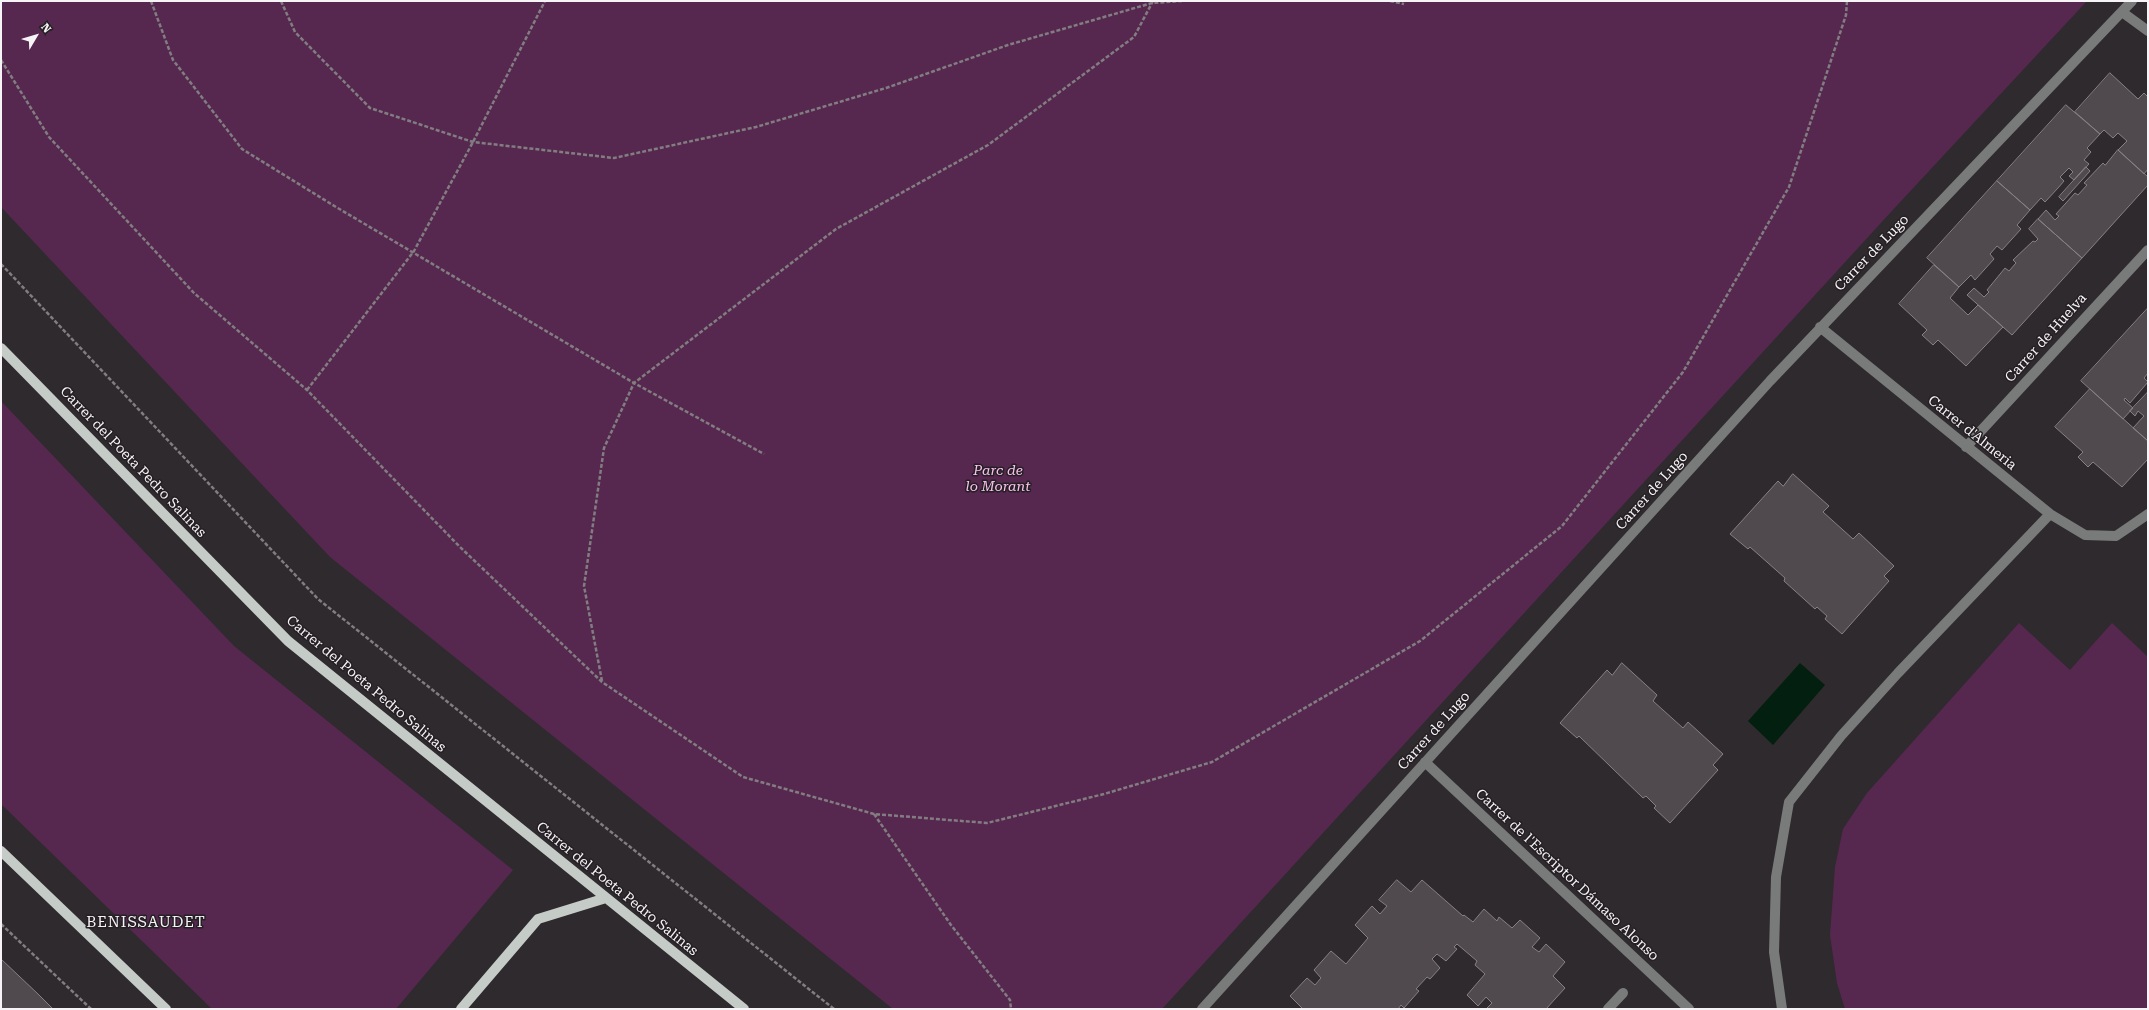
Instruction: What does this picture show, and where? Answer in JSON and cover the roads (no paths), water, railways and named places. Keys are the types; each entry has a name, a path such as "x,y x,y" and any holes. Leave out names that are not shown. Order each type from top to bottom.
{"main road":[{"name":"Carrer del Poeta Pedro Salinas","path":"1,348 288,641 744,1009"},
{"path":"1,851 166,1009"},
{"path":"461,1009 538,919 606,898"}],"street":[{"name":"Carrer de Lugo","path":"1202,1009 1424,762 1820,327 2132,1"},
{"path":"2122,12 2148,31"},
{"name":"Carrer de Huelva","path":"1966,447 2148,250"},
{"name":"Carrer d'Almeria","path":"1820,327 2050,514 2085,535 2116,536 2148,514"},
{"path":"1782,1009 1774,952 1776,877 1789,802 1841,736 1893,679 2050,514"},
{"name":"Carrer de l'Escriptor Dámaso Alonso","path":"1424,762 1689,1009"},
{"path":"1608,1009 1623,993"}],"district":[{"name":"BENISSAUDET","path":"146,923"}],"park label":[{"name":"Parc de lo Morant","path":"998,480"}]}
